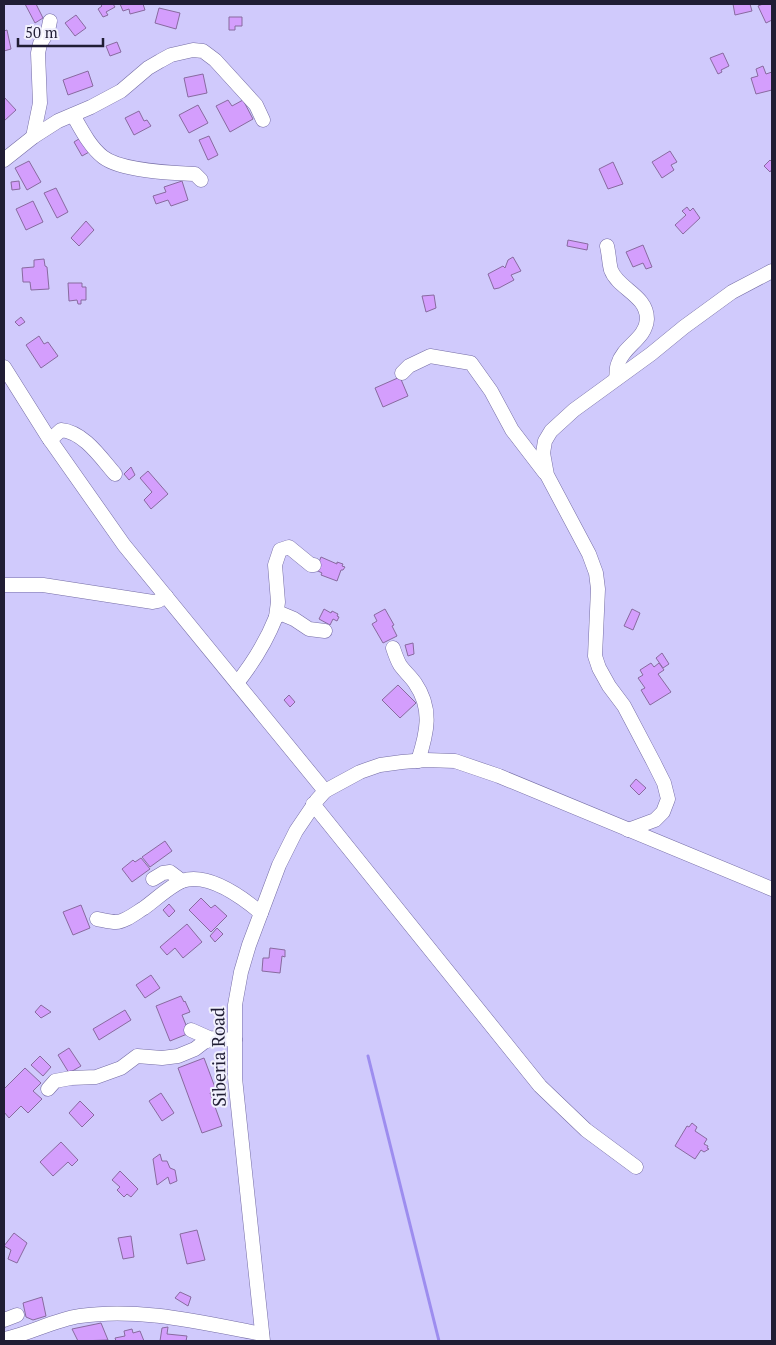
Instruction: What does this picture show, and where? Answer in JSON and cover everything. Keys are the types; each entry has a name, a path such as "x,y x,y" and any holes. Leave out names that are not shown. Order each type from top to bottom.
{"street":[{"path":"33,137 40,103 38,53 40,44 48,31 50,21"},
{"path":"4,160 33,137 58,121 122,91 160,60 193,50 203,51 216,60 256,105 263,120"},
{"path":"73,115 100,154 114,164 126,167 195,174 201,180"},
{"path":"608,246 611,271 626,289 637,296 645,308 647,317 640,336 628,348 618,363 616,379"},
{"path":"547,475 543,453 545,441 551,430 574,410 732,292 772,270"},
{"path":"402,373 409,366 430,356 471,363 491,391 512,430 547,475 589,554 596,573 598,589 595,656 599,668 609,686 624,706 654,763 664,783 668,799 663,812 655,820 628,830"},
{"path":"4,367 50,440 124,545 325,791"},
{"path":"50,440 61,430 71,431 91,448 115,474"},
{"path":"237,683 268,636 276,617 278,602 275,565 280,550 289,547 311,565 314,565"},
{"path":"4,585 43,585 153,602 166,596"},
{"path":"276,617 282,614 294,619 308,629 325,631"},
{"path":"393,648 399,664 415,683 427,707 424,744 418,761"},
{"name":"Siberia Road","path":"262,1338 237,1096 235,1005 241,972 285,851 313,804 325,791 360,772 380,766 418,761 455,761 478,767 772,889"},
{"path":"313,804 540,1086 586,1130 636,1167"},
{"path":"153,879 163,873 170,872 182,881"},
{"path":"97,919 118,922 137,912 182,881 210,881 249,903 262,913"},
{"path":"191,1030 213,1039 235,1040"},
{"path":"48,1088 56,1081 96,1077 121,1068 138,1056 162,1058 178,1056 213,1039"},
{"path":"4,1339 72,1317 118,1313 175,1318 262,1338"},
{"path":"4,1320 17,1314"}],"building":[{"path":"25,4 36,4 43,18 35,23"},
{"path":"100,4 113,4 115,7 106,12 108,15 103,17 98,9 102,6"},
{"path":"120,4 143,4 145,10 130,14 129,9 123,11"},
{"path":"733,4 750,4 752,11 735,15"},
{"path":"772,4 772,20 766,23 758,6"},
{"path":"159,8 180,13 176,29 155,23"},
{"path":"76,15 86,28 75,36 65,23"},
{"path":"229,17 242,17 242,26 235,26 235,30 229,30"},
{"path":"7,30 11,49 4,51 4,31"},
{"path":"117,42 121,52 110,56 106,46"},
{"path":"723,53 729,66 718,74 710,58"},
{"path":"763,66 766,74 772,72 772,90 756,94 751,78 758,76 756,69"},
{"path":"88,71 93,86 68,95 63,80"},
{"path":"203,74 207,93 188,97 184,78"},
{"path":"4,97 16,110 4,121"},
{"path":"228,100 232,106 243,100 253,119 230,132 216,106"},
{"path":"198,105 208,123 189,133 179,115"},
{"path":"139,111 144,121 147,120 151,126 134,135 125,118"},
{"path":"209,136 218,155 208,160 199,140"},
{"path":"82,137 91,151 82,156 74,142"},
{"path":"670,151 677,162 671,165 674,170 662,178 652,162"},
{"path":"770,160 772,162 772,169 770,172 764,166"},
{"path":"29,161 41,182 27,190 15,168"},
{"path":"613,162 623,184 608,189 599,169"},
{"path":"19,181 20,189 12,190 11,182"},
{"path":"182,181 188,200 171,206 168,200 156,204 153,196 166,192 164,187"},
{"path":"56,188 68,212 57,218 44,193"},
{"path":"33,201 43,222 26,230 16,209"},
{"path":"687,207 690,211 693,208 700,218 683,234 675,225 686,215 682,211"},
{"path":"86,221 94,230 79,246 71,238"},
{"path":"568,240 588,244 587,250 567,246"},
{"path":"643,245 652,267 646,269 643,263 633,267 626,252"},
{"path":"513,257 521,271 511,275 514,280 494,289 488,274 503,266 505,268 508,260"},
{"path":"44,259 45,266 47,267 49,289 31,290 30,282 23,282 22,268 34,267 34,260"},
{"path":"68,283 82,283 82,287 86,287 86,300 81,300 81,304 78,304 77,300 69,301"},
{"path":"434,295 436,308 426,312 422,296"},
{"path":"21,317 25,322 19,326 15,322"},
{"path":"39,336 44,344 48,342 58,356 41,368 26,345"},
{"path":"400,377 408,396 383,407 375,388"},
{"path":"131,467 135,475 129,480 124,474"},
{"path":"148,471 168,494 151,509 144,500 152,492 140,478"},
{"path":"321,557 337,564 337,562 343,564 342,566 345,567 341,570 337,581 321,575 322,573 316,570"},
{"path":"324,609 338,614 337,621 333,619 330,625 319,619"},
{"path":"385,609 394,625 392,626 397,636 383,643 372,624 377,621 374,615"},
{"path":"632,609 640,613 633,630 624,626"},
{"path":"413,643 414,654 408,656 405,645"},
{"path":"662,653 669,664 663,668 656,658"},
{"path":"651,663 654,667 659,663 664,670 658,674 671,692 650,705 641,690 645,688 638,678 643,675 640,670"},
{"path":"398,685 416,703 400,718 382,700"},
{"path":"289,695 295,702 290,707 284,700"},
{"path":"636,779 646,788 639,795 630,786"},
{"path":"165,841 172,851 150,867 142,857"},
{"path":"141,858 150,869 132,882 122,869 133,860 135,862"},
{"path":"201,898 211,908 215,905 227,916 211,932 189,910"},
{"path":"169,904 175,911 169,917 163,910"},
{"path":"81,905 90,928 73,935 63,912"},
{"path":"187,924 202,942 183,958 175,948 167,955 160,947"},
{"path":"217,928 223,934 215,942 210,936"},
{"path":"270,948 285,950 285,957 282,956 280,973 262,971 263,958 269,958"},
{"path":"151,975 160,988 145,998 136,985"},
{"path":"181,996 190,1012 182,1015 186,1025 188,1024 192,1032 170,1041 156,1006"},
{"path":"41,1005 51,1012 41,1018 35,1012"},
{"path":"125,1010 131,1020 99,1040 93,1029"},
{"path":"69,1048 81,1066 69,1073 58,1055"},
{"path":"40,1056 51,1067 43,1076 31,1065"},
{"path":"204,1058 216,1090 210,1093 222,1126 202,1133 178,1068"},
{"path":"25,1068 41,1083 33,1091 42,1099 28,1113 21,1106 9,1118 4,1112 4,1089"},
{"path":"161,1093 174,1113 162,1121 149,1101"},
{"path":"80,1101 94,1115 82,1127 69,1113"},
{"path":"692,1123 697,1127 695,1131 707,1139 704,1144 709,1149 704,1152 701,1150 695,1159 675,1146 687,1126 689,1127"},
{"path":"61,1142 78,1160 72,1166 68,1162 53,1176 40,1162"},
{"path":"160,1154 162,1161 167,1161 170,1168 175,1170 177,1181 170,1184 168,1177 157,1185 153,1159"},
{"path":"120,1171 138,1189 131,1197 127,1194 124,1197 117,1190 120,1187 112,1180"},
{"path":"197,1230 205,1260 187,1264 180,1234"},
{"path":"14,1233 27,1243 17,1263 8,1259 11,1250 4,1246"},
{"path":"131,1236 134,1257 123,1259 118,1238"},
{"path":"180,1292 191,1297 188,1306 175,1298"},
{"path":"42,1297 46,1316 33,1320 26,1317 23,1303"},
{"path":"101,1323 108,1340 78,1341 72,1329"},
{"path":"168,1327 167,1334 187,1336 186,1341 160,1341 162,1328"},
{"path":"132,1329 133,1333 140,1331 144,1341 116,1341 115,1338 125,1336 124,1331"}],"waterway":[{"path":"368,1056 439,1341"}]}
